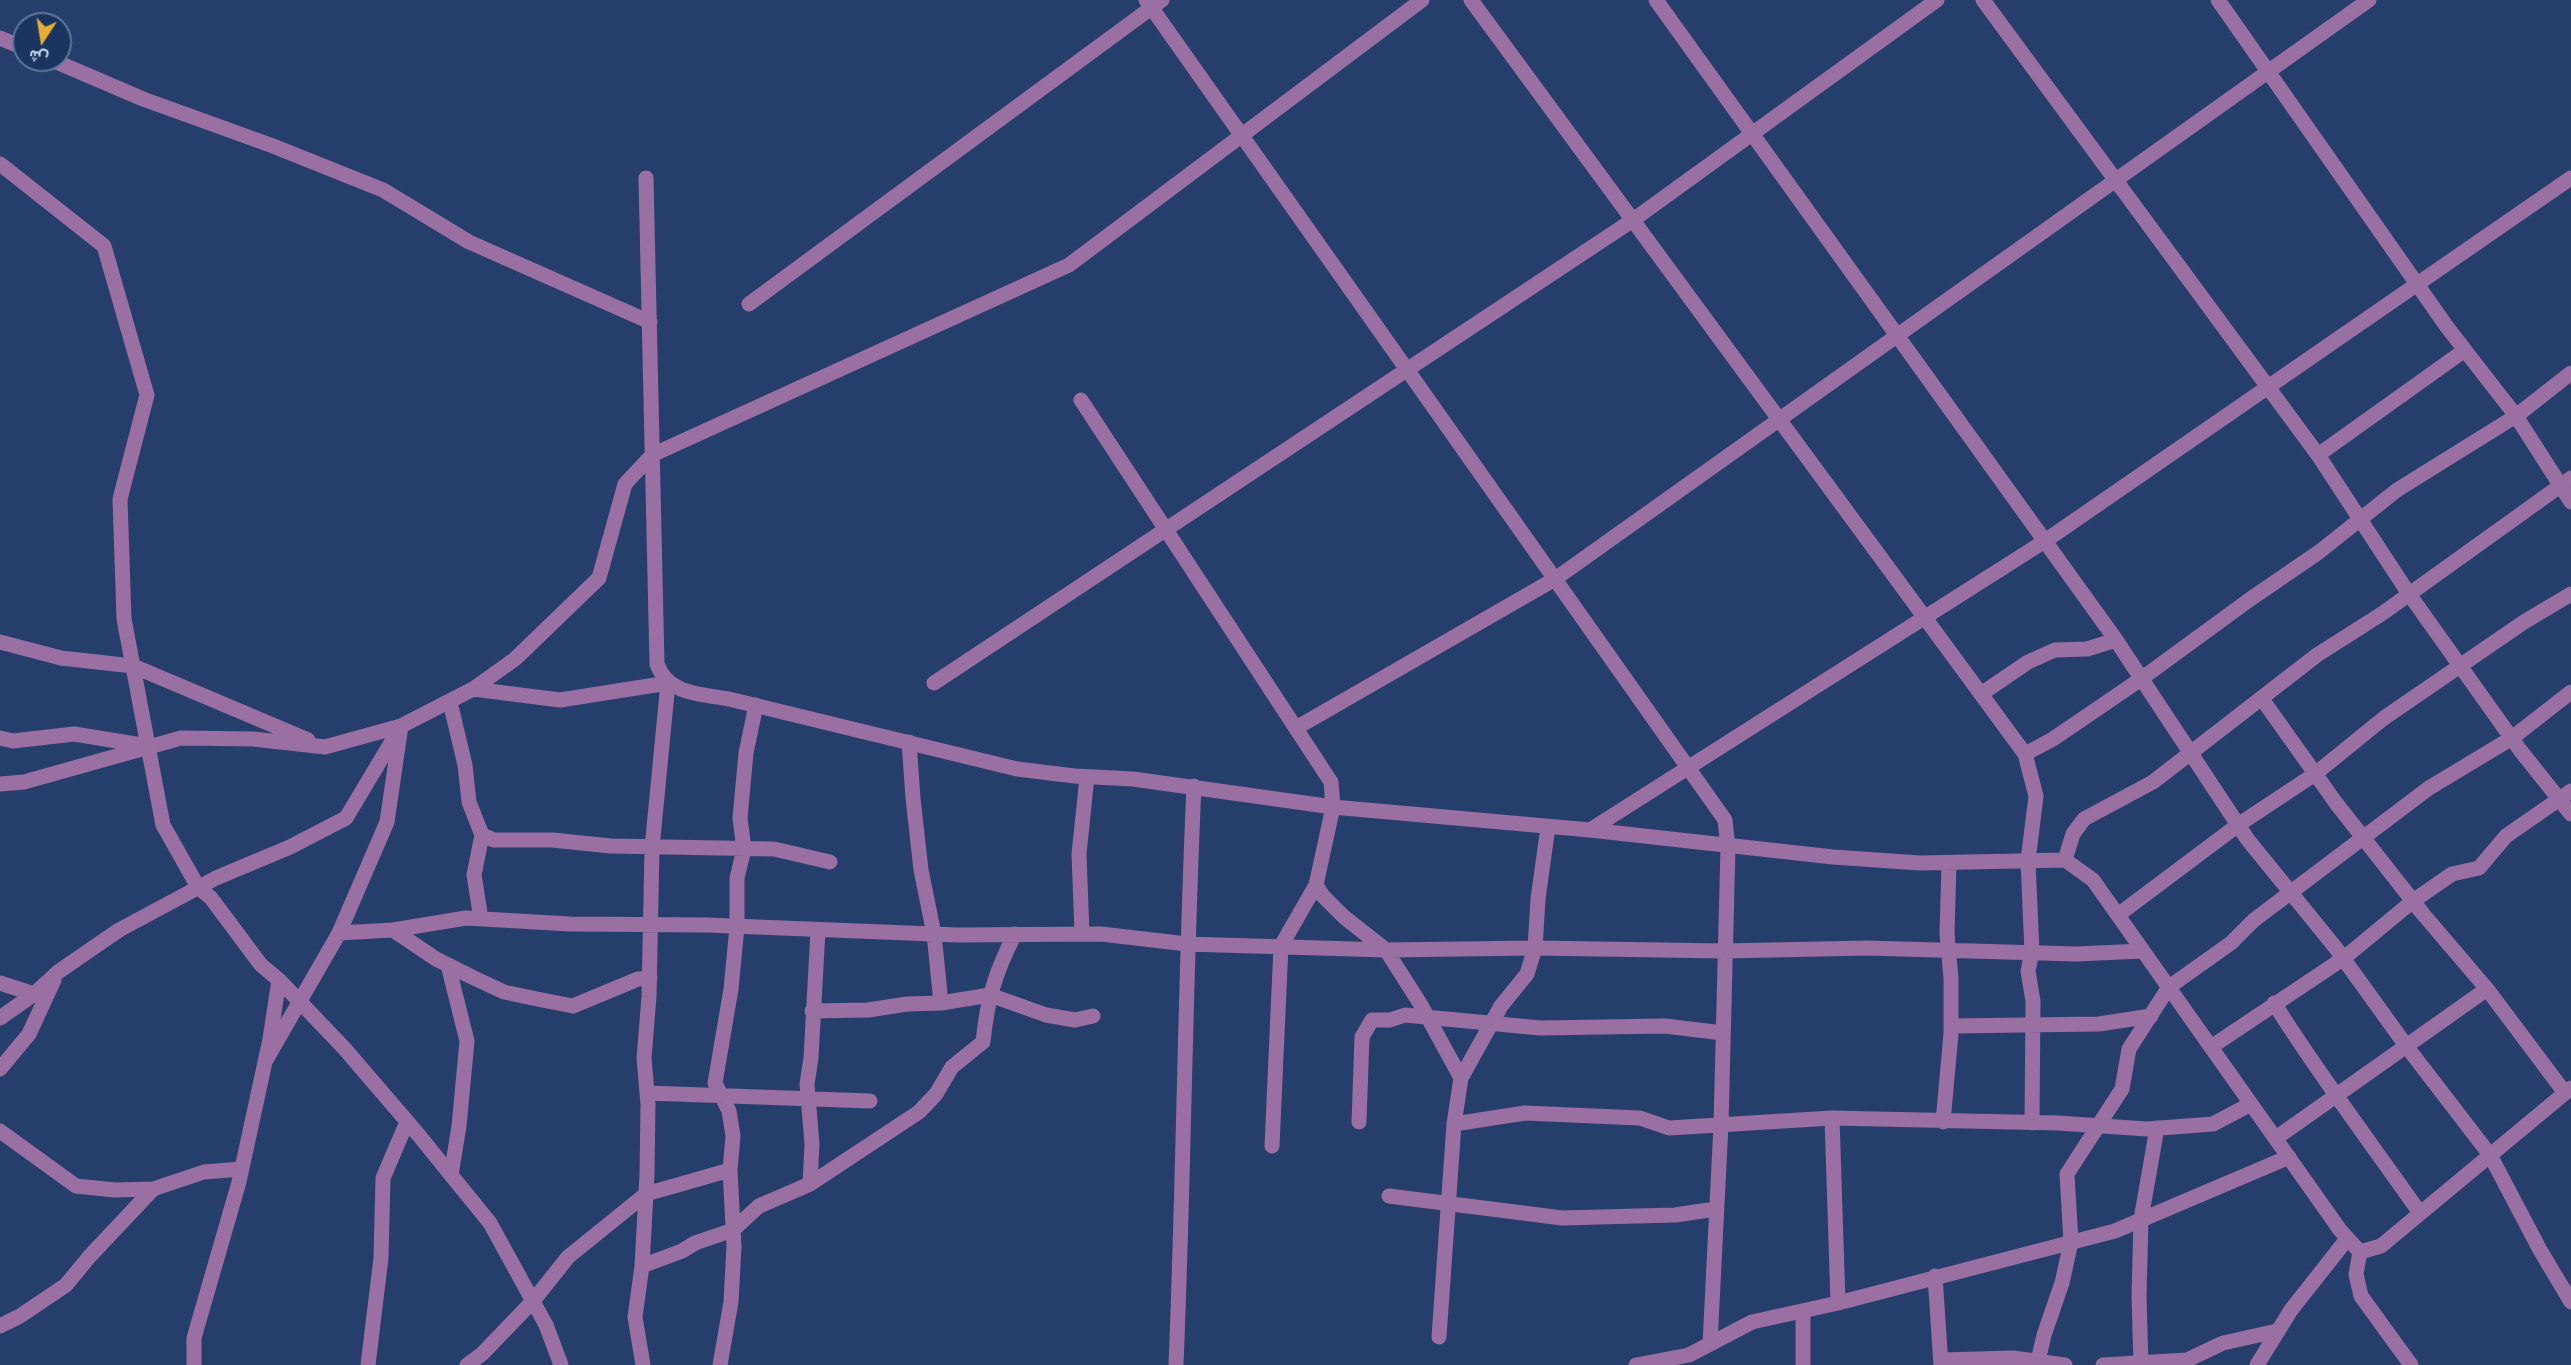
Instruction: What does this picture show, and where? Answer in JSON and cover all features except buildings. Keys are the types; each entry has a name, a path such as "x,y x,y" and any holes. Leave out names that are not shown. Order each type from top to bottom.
{"street":[{"path":"0,784 24,782 182,738 254,739 325,747 401,726 450,702 473,689 515,659 599,578 625,484 652,455 1069,265 1422,0"},
{"path":"1472,0 2025,754 2036,796 2028,861 2032,952 2028,971 2033,1002 2032,1123"},
{"path":"1656,0 2116,640 2238,825 2344,958 2407,1047 2490,1155 2571,1302"},
{"path":"934,683 1633,220 1937,0"},
{"path":"1983,0 2318,455 2409,594 2512,738 2565,795 2571,814"},
{"path":"2218,0 2417,284 2565,483 2571,502"},
{"path":"1296,728 1555,579 2369,0"},
{"path":"749,304 1153,3 1241,135 1725,820 1728,847 1723,1033 1710,1344"},
{"path":"72,69 143,99 273,146 382,189 469,242 650,322"},
{"path":"0,164 104,246 147,395 120,499 124,619 163,825 198,887 211,898 261,965 279,980 344,1048 490,1223 546,1325 561,1365"},
{"path":"646,178 657,664 661,676 668,683 682,690 756,705 1017,769 1194,786 1333,807 1590,830 1728,847 1892,862 2065,861 2093,880 2347,1239 2360,1252"},
{"path":"1590,830 2045,541 2571,178"},
{"path":"2318,455 2465,350"},
{"path":"2025,754 2053,739 2141,680 2249,600 2319,552 2397,490 2516,416 2571,373"},
{"path":"1081,400 1331,782 1333,807 1316,885 1281,946 1272,1146"},
{"path":"2065,861 2073,834 2084,819 2152,782 2317,656 2565,483"},
{"path":"2118,915 2238,825 2315,774 2384,718 2524,622 2571,594"},
{"path":"1981,694 2028,662 2055,650 2087,649 2116,640"},
{"path":"0,642 61,658 134,666 325,747"},
{"path":"473,689 560,700 668,683"},
{"path":"643,1365 635,1317 642,1266 646,1194 647,1093 644,1058 650,978 652,848 668,683"},
{"path":"1935,1276 1941,1363 2013,1358 2051,1364 2044,1335 2062,1283 2071,1242 2067,1174 2122,1089 2129,1049 2169,987 2231,943 2254,920 2429,788 2512,738 2571,692"},
{"path":"2262,699 2315,774 2413,901 2568,1090 2381,1245 2360,1252"},
{"path":"450,702 465,765 470,802 482,835 474,875 481,918"},
{"path":"720,1365 731,1302 733,1230 730,1170 733,1136 729,1111 715,1083 731,989 737,927 737,878 744,849 741,807 746,753 756,705"},
{"path":"0,1018 34,994 58,972 118,930 198,887 290,847 346,818 401,726"},
{"path":"266,1060 339,933 387,822 401,726"},
{"path":"0,738 13,741 74,734 149,747"},
{"path":"909,742 921,870 934,934 941,1003"},
{"path":"1082,934 1079,854 1087,777"},
{"path":"1176,1365 1183,1198 1187,944 1194,786"},
{"path":"2211,1047 2344,958 2413,901 2452,874 2479,868 2506,836 2565,795"},
{"path":"1439,1337 1454,1124 1461,1078 1501,1006 1527,974 1535,948 1538,899 1548,828"},
{"path":"482,835 494,840 562,841 652,848 713,846 774,849 830,862"},
{"path":"1943,1122 1951,1026 1948,949 1949,862"},
{"path":"1316,885 1323,896 1344,917 1386,950 1461,1078"},
{"path":"339,933 393,930 466,918 481,918 570,924 934,934 1101,934 1187,944 1386,950 1535,948 1724,951 1867,948 2076,954 2143,951"},
{"path":"393,930 448,965 504,992 573,1006 638,979 650,978"},
{"path":"810,1184 812,1143 807,1084 811,1058 818,930"},
{"path":"642,1266 682,1251 695,1243 733,1230 759,1206 810,1184 919,1112 936,1094 952,1067 983,1042 990,995 999,965 1015,934"},
{"path":"448,965 467,1041 459,1126 451,1175"},
{"path":"0,1069 29,1034 58,972"},
{"path":"194,1365 194,1338 241,1169 266,1060 279,980"},
{"path":"0,983 34,994"},
{"path":"2276,1138 2487,989"},
{"path":"812,1011 868,1010 907,1004 941,1003 990,995 1046,1015 1075,1020 1093,1016"},
{"path":"2274,1003 2312,1064 2338,1096 2420,1213"},
{"path":"1359,1122 1362,1037 1372,1020 1390,1020 1405,1015 1490,1025 1540,1028 1665,1026 1723,1033"},
{"path":"1951,1026 2099,1024 2151,1016"},
{"path":"647,1093 870,1101"},
{"path":"1454,1124 1525,1113 1640,1118 1669,1128 1832,1118 2157,1128 2213,1124 2251,1104"},
{"path":"1832,1118 1838,1303"},
{"path":"368,1365 381,1258 384,1178 407,1122"},
{"path":"2141,1364 2139,1296 2141,1219 2157,1128"},
{"path":"0,1131 76,1186 115,1190 153,1189 204,1172 241,1169"},
{"path":"1636,1365 1689,1360 1710,1344 1752,1322 1838,1303 2115,1231 2289,1157"},
{"path":"467,1365 482,1354 533,1301 568,1257 646,1194 730,1170"},
{"path":"0,1326 20,1316 66,1285 153,1189"},
{"path":"1389,1197 1562,1218 1675,1215 1716,1209"},
{"path":"2257,1365 2291,1310 2347,1239"},
{"path":"2360,1252 2356,1274 2361,1296 2410,1365"},
{"path":"1803,1311 1803,1365"},
{"path":"2103,1365 2187,1360 2223,1343 2277,1331"}]}
